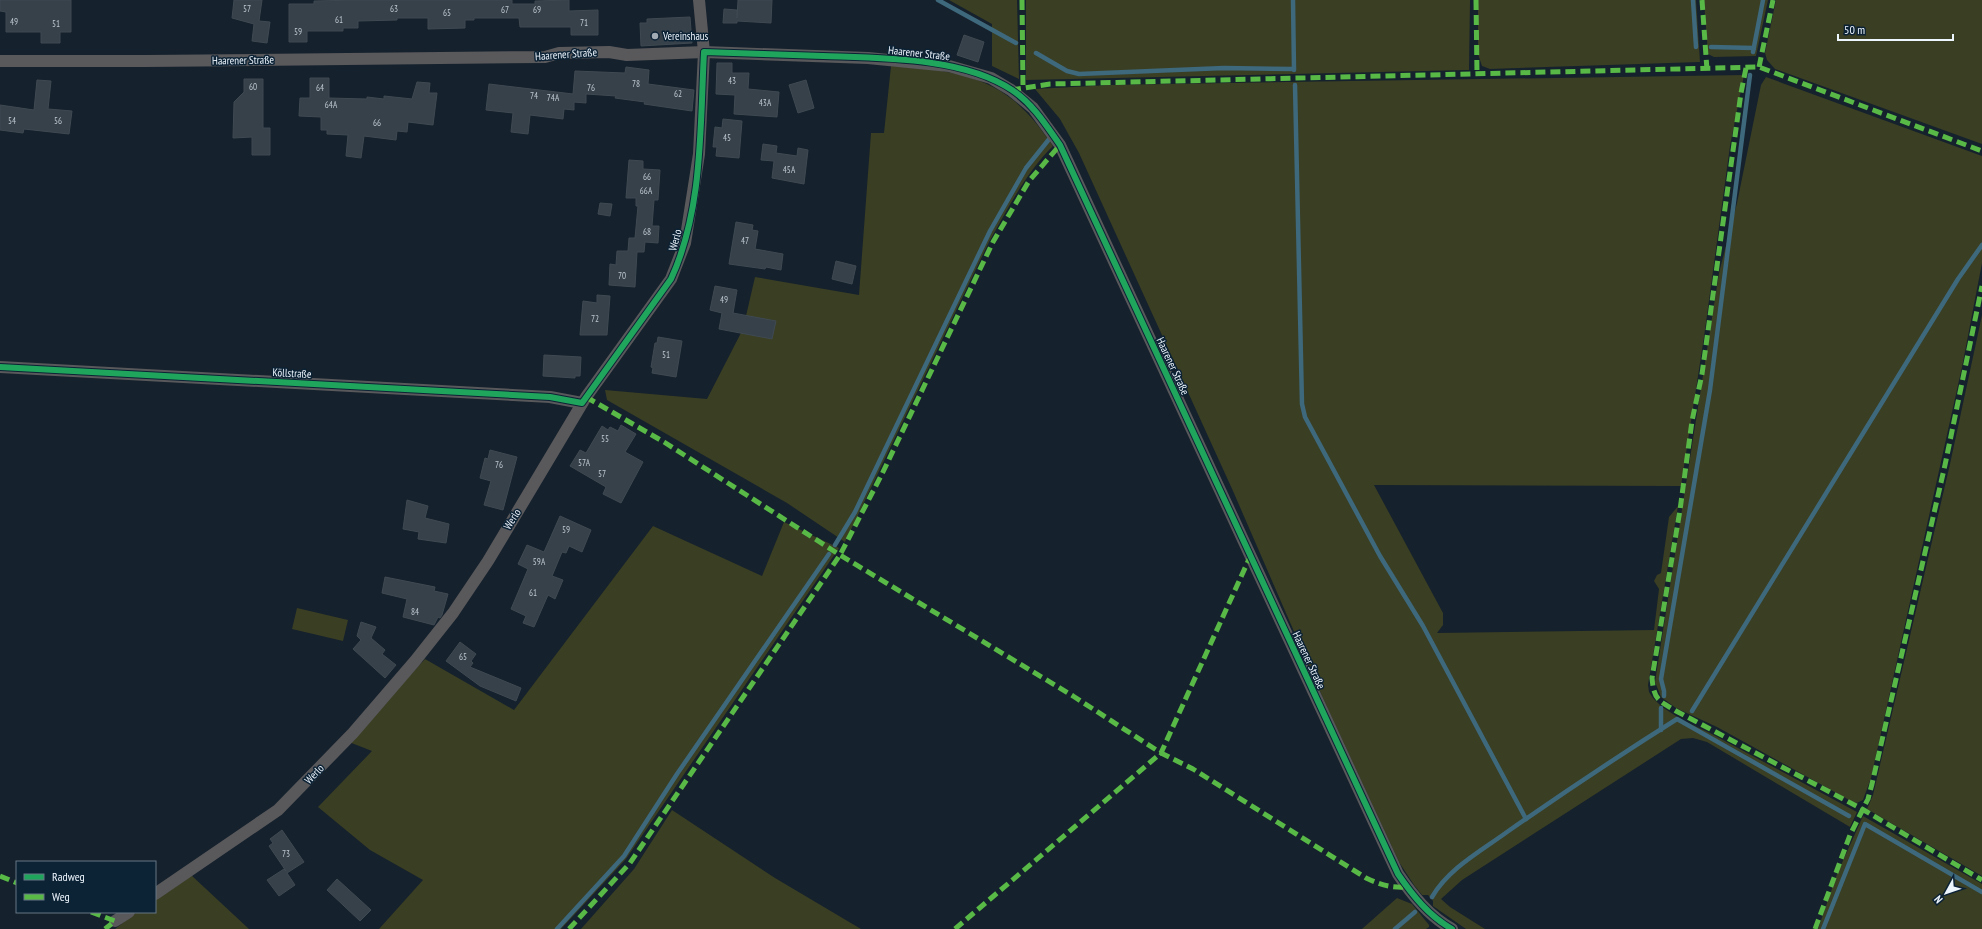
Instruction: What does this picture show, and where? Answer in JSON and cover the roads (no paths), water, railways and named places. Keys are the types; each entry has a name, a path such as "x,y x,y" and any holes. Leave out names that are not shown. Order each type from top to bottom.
{"street":[{"name":"Werlo","path":"156,893 278,810 348,738 436,635 488,561 582,403 670,279 680,259 689,227 699,154 704,52 699,0"},
{"name":"Haarener Straße","path":"0,61 545,57 559,53 577,52 609,52 627,55 704,52 868,58 949,66 991,78 1012,90 1033,108 1060,145 1398,874 1423,906 1432,915 1452,929"},
{"name":"Köllstraße","path":"0,367 542,397 582,403"},
{"path":"115,921 127,913"}],"waterway":[{"path":"938,0 1016,43"},
{"path":"1293,0 1294,70"},
{"path":"1693,0 1696,47"},
{"path":"1753,52 1763,0"},
{"path":"1711,47 1754,48"},
{"path":"1036,53 1067,71 1079,74 1224,68 1294,69"},
{"path":"1664,696 1661,679 1710,390 1750,75"},
{"path":"1295,85 1302,404 1305,417 1380,556 1423,626 1526,819"},
{"path":"835,545 855,512 990,231 1026,168 1050,138"},
{"path":"1692,711 1958,279 1982,245"},
{"path":"557,929 624,856 677,774 829,554"},
{"path":"1661,708 1661,730"},
{"path":"1432,897 1447,877 1476,853 1592,774 1677,719 1849,816"},
{"path":"1823,929 1865,824 1982,892"},
{"path":"1395,929 1415,912"}],"place":[{"name":"Vereinshaus","path":"655,36"}]}
